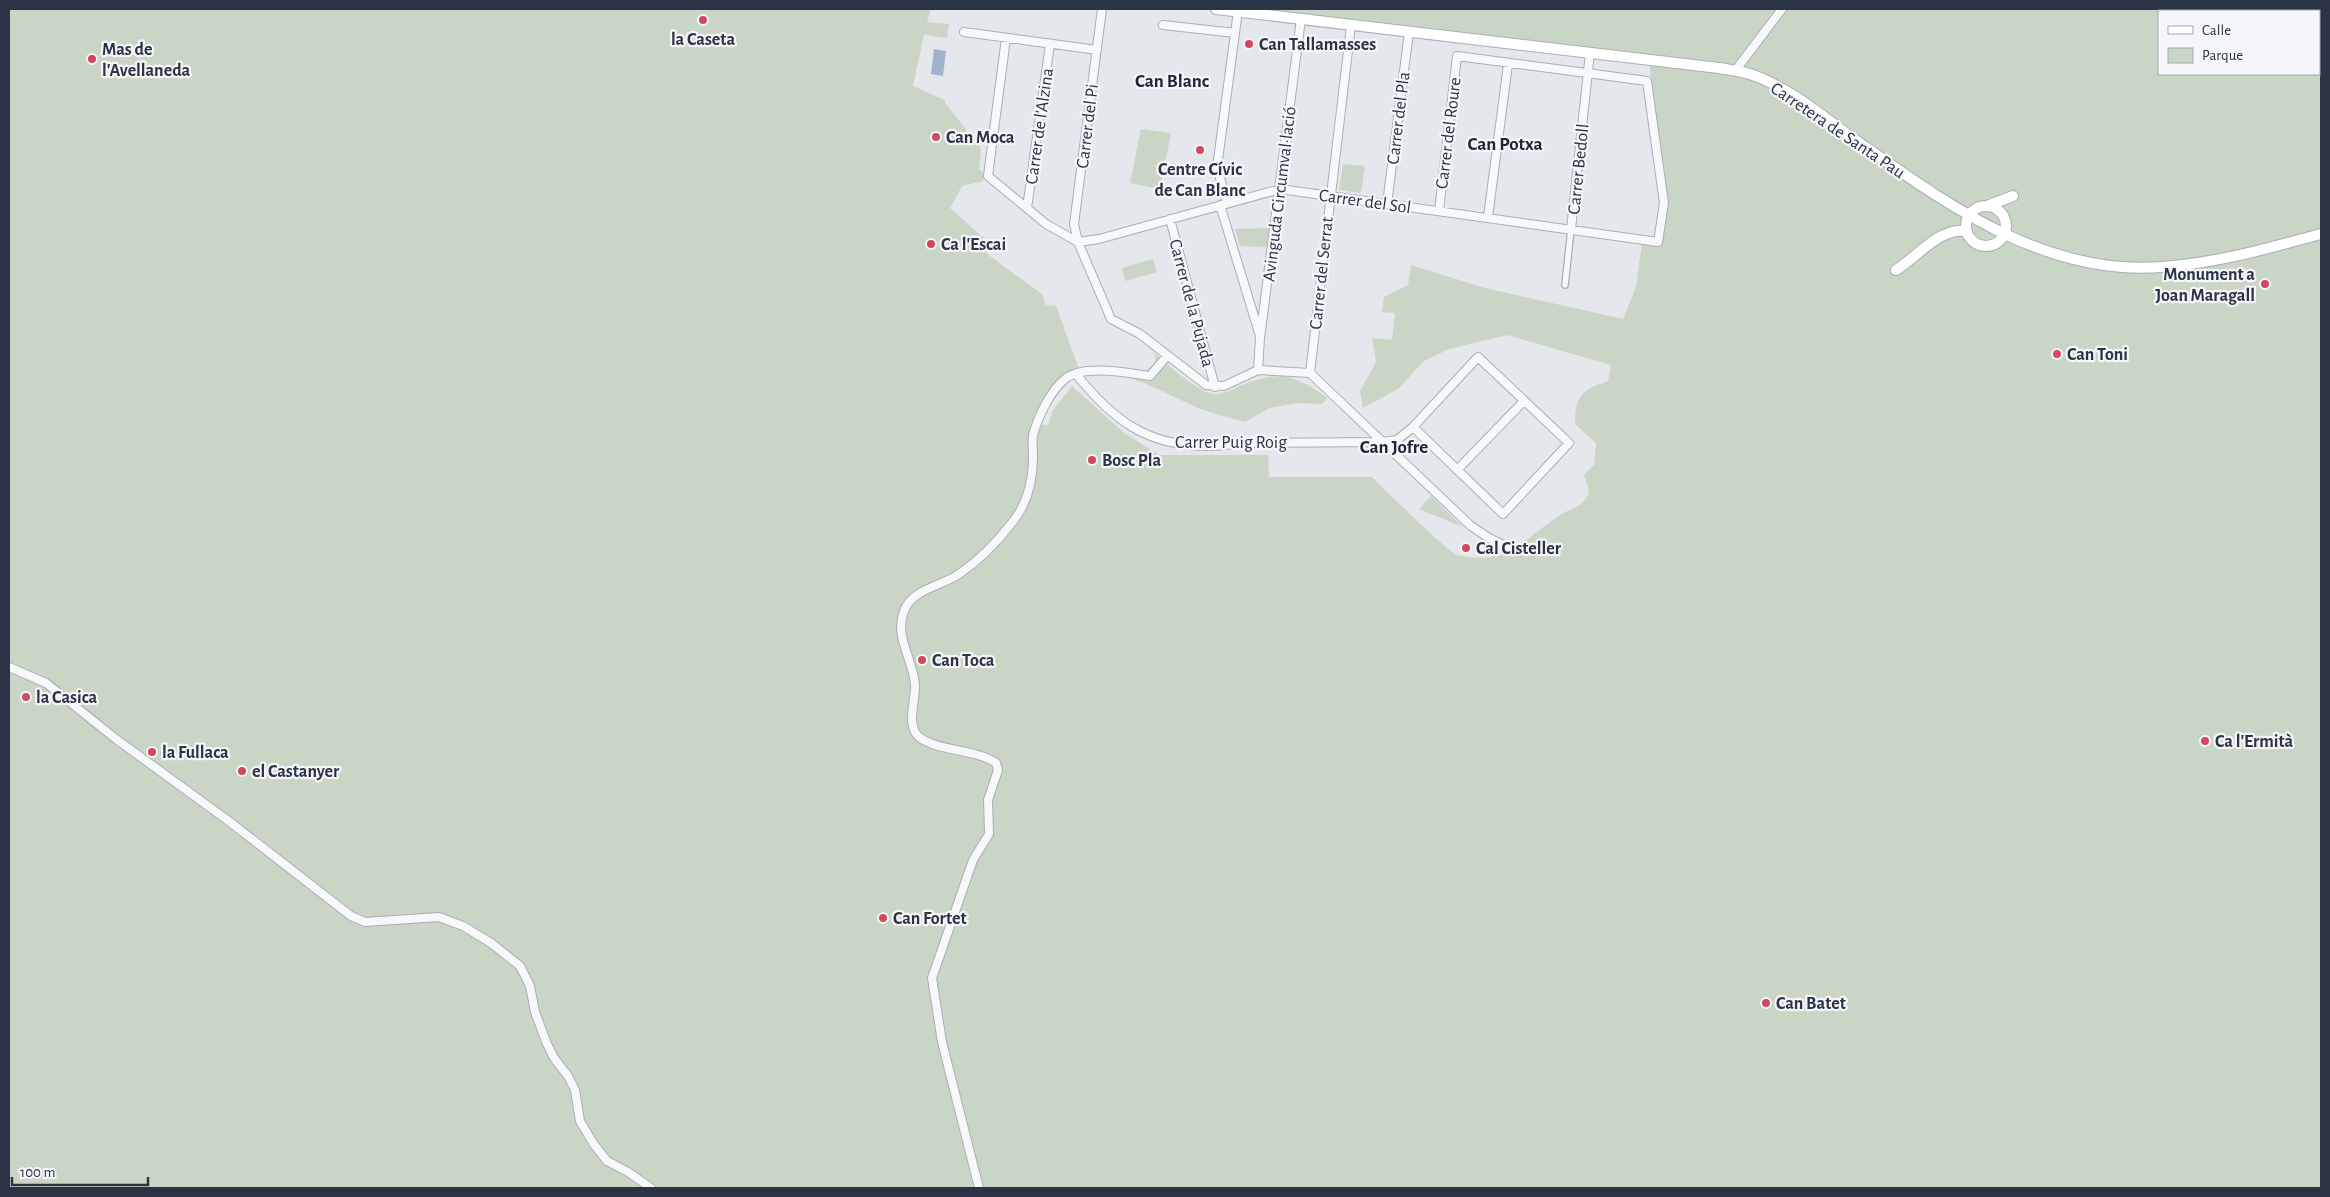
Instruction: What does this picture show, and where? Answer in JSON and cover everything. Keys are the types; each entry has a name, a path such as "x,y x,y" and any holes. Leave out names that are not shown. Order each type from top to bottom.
{"main road":[{"name":"Carretera de Santa Pau","path":"1216,9 1735,70 1752,74 1786,91 1968,216 2035,248 2109,266 2161,267 2220,260 2321,234"},
{"path":"1950,205 1966,208 1983,206 2013,196 2004,209 2004,234 1996,243"},
{"path":"1941,199 1970,239 1980,245 1985,246 2014,239"},
{"path":"1966,231 1968,216 1983,206 1997,210 2004,220 2035,248"},
{"path":"1896,270 1943,236 1956,229 1966,231"}],"street":[{"name":"Carrer del Pi","path":"1078,242 1074,224 1102,9"},
{"path":"1735,70 1782,9"},
{"path":"1238,11 1217,167 1223,204 1260,338"},
{"name":"Avinguda Circumval·lació","path":"1258,370 1260,338 1301,19"},
{"path":"1163,25 1234,33"},
{"name":"Carrer del Serrat","path":"1310,373 1351,25"},
{"path":"964,32 1097,50"},
{"name":"Carrer del Pla","path":"1387,204 1409,32"},
{"path":"1006,38 988,176 1046,224 1078,242 1111,319 1140,334 1197,380 1215,386 1224,386 1258,370 1310,373 1472,526 1489,538 1519,552"},
{"name":"Carrer de l'Alzina","path":"1027,208 1050,44"},
{"name":"Carrer Bedoll","path":"1565,285 1590,53"},
{"name":"Carrer del Roure","path":"1438,211 1457,56 1508,64"},
{"path":"1488,217 1508,64 1588,75"},
{"name":"Carrer del Sol","path":"1078,242 1099,240 1280,189 1658,242 1664,203 1647,81 1588,75"},
{"name":"Carrer de la Pujada","path":"1170,219 1215,386"},
{"path":"979,1188 942,1042 932,978 974,860 989,834 988,800 998,770 996,762 987,756 929,741 918,736 912,725 915,683 903,647 901,627 904,610 918,594 959,574 1012,524 1024,505 1031,483 1033,436 1046,404 1066,378 1098,370 1150,376 1167,356"},
{"name":"Carrer Puig Roig","path":"1076,374 1098,401 1131,428 1169,443 1207,446 1241,443 1382,442 1397,440 1413,427 1478,357 1524,401"},
{"path":"1413,427 1504,514 1569,443 1524,401 1458,470"},
{"path":"9,667 46,683 116,739 230,822 351,916 366,922 427,917 450,920 491,943 520,966 530,986 535,1012 547,1044 575,1090 580,1121 584,1129 607,1161 651,1188"}],"green space":[{"path":"9,9 931,9 927,22 949,24 947,38 924,35 913,86 945,100 945,103 981,148 979,169 984,174 983,181 962,186 950,208 986,240 987,254 1042,294 1046,305 1056,306 1079,369 1113,367 1146,371 1154,364 1156,357 1151,349 1190,382 1213,394 1225,393 1255,380 1277,376 1297,380 1327,398 1322,404 1300,403 1269,408 1245,422 1204,410 1138,381 1103,373 1086,374 1064,382 1052,399 1040,424 1048,425 1053,410 1072,386 1124,433 1159,455 1268,455 1269,477 1372,477 1452,552 1457,555 1475,558 1503,554 1585,500 1588,495 1588,486 1584,475 1594,465 1596,443 1575,424 1576,406 1586,391 1608,381 1611,365 1507,335 1449,349 1424,361 1398,389 1363,408 1360,391 1376,362 1372,338 1392,340 1395,313 1382,312 1384,297 1408,285 1411,265 1485,288 1623,319 1636,287 1642,242 1655,244 1666,218 1667,207 1649,60 1216,9 2321,9 2321,1188 9,1188"},
{"path":"1141,129 1171,133 1160,189 1130,183"},
{"path":"1343,164 1365,166 1361,193 1339,190"},
{"path":"1270,228 1267,247 1240,246 1235,229"},
{"path":"1153,259 1157,272 1125,281 1122,268"},
{"path":"1431,496 1463,527 1419,509"}],"water":[{"path":"934,49 946,51 943,76 931,74"}],"place":[{"name":"la Caseta","path":"703,20"},
{"name":"Can Tallamasses","path":"1249,44"},
{"name":"Mas de l'Avellaneda","path":"92,59"},
{"name":"Can Moca","path":"936,137"},
{"name":"Centre Cívic de Can Blanc","path":"1200,150"},
{"name":"Ca l'Escai","path":"931,244"},
{"name":"Monument a Joan Maragall","path":"2265,284"},
{"name":"Can Toni","path":"2057,354"},
{"name":"Bosc Pla","path":"1092,460"},
{"name":"Cal Cisteller","path":"1466,548"},
{"name":"Can Toca","path":"922,660"},
{"name":"la Casica","path":"26,697"},
{"name":"Ca l'Ermità","path":"2205,741"},
{"name":"la Fullaca","path":"152,752"},
{"name":"el Castanyer","path":"242,771"},
{"name":"Can Fortet","path":"883,918"},
{"name":"Can Batet","path":"1766,1003"}],"district":[{"name":"Can Blanc","path":"1172,80"},
{"name":"Can Potxa","path":"1505,143"},
{"name":"Can Jofre","path":"1394,446"}]}
